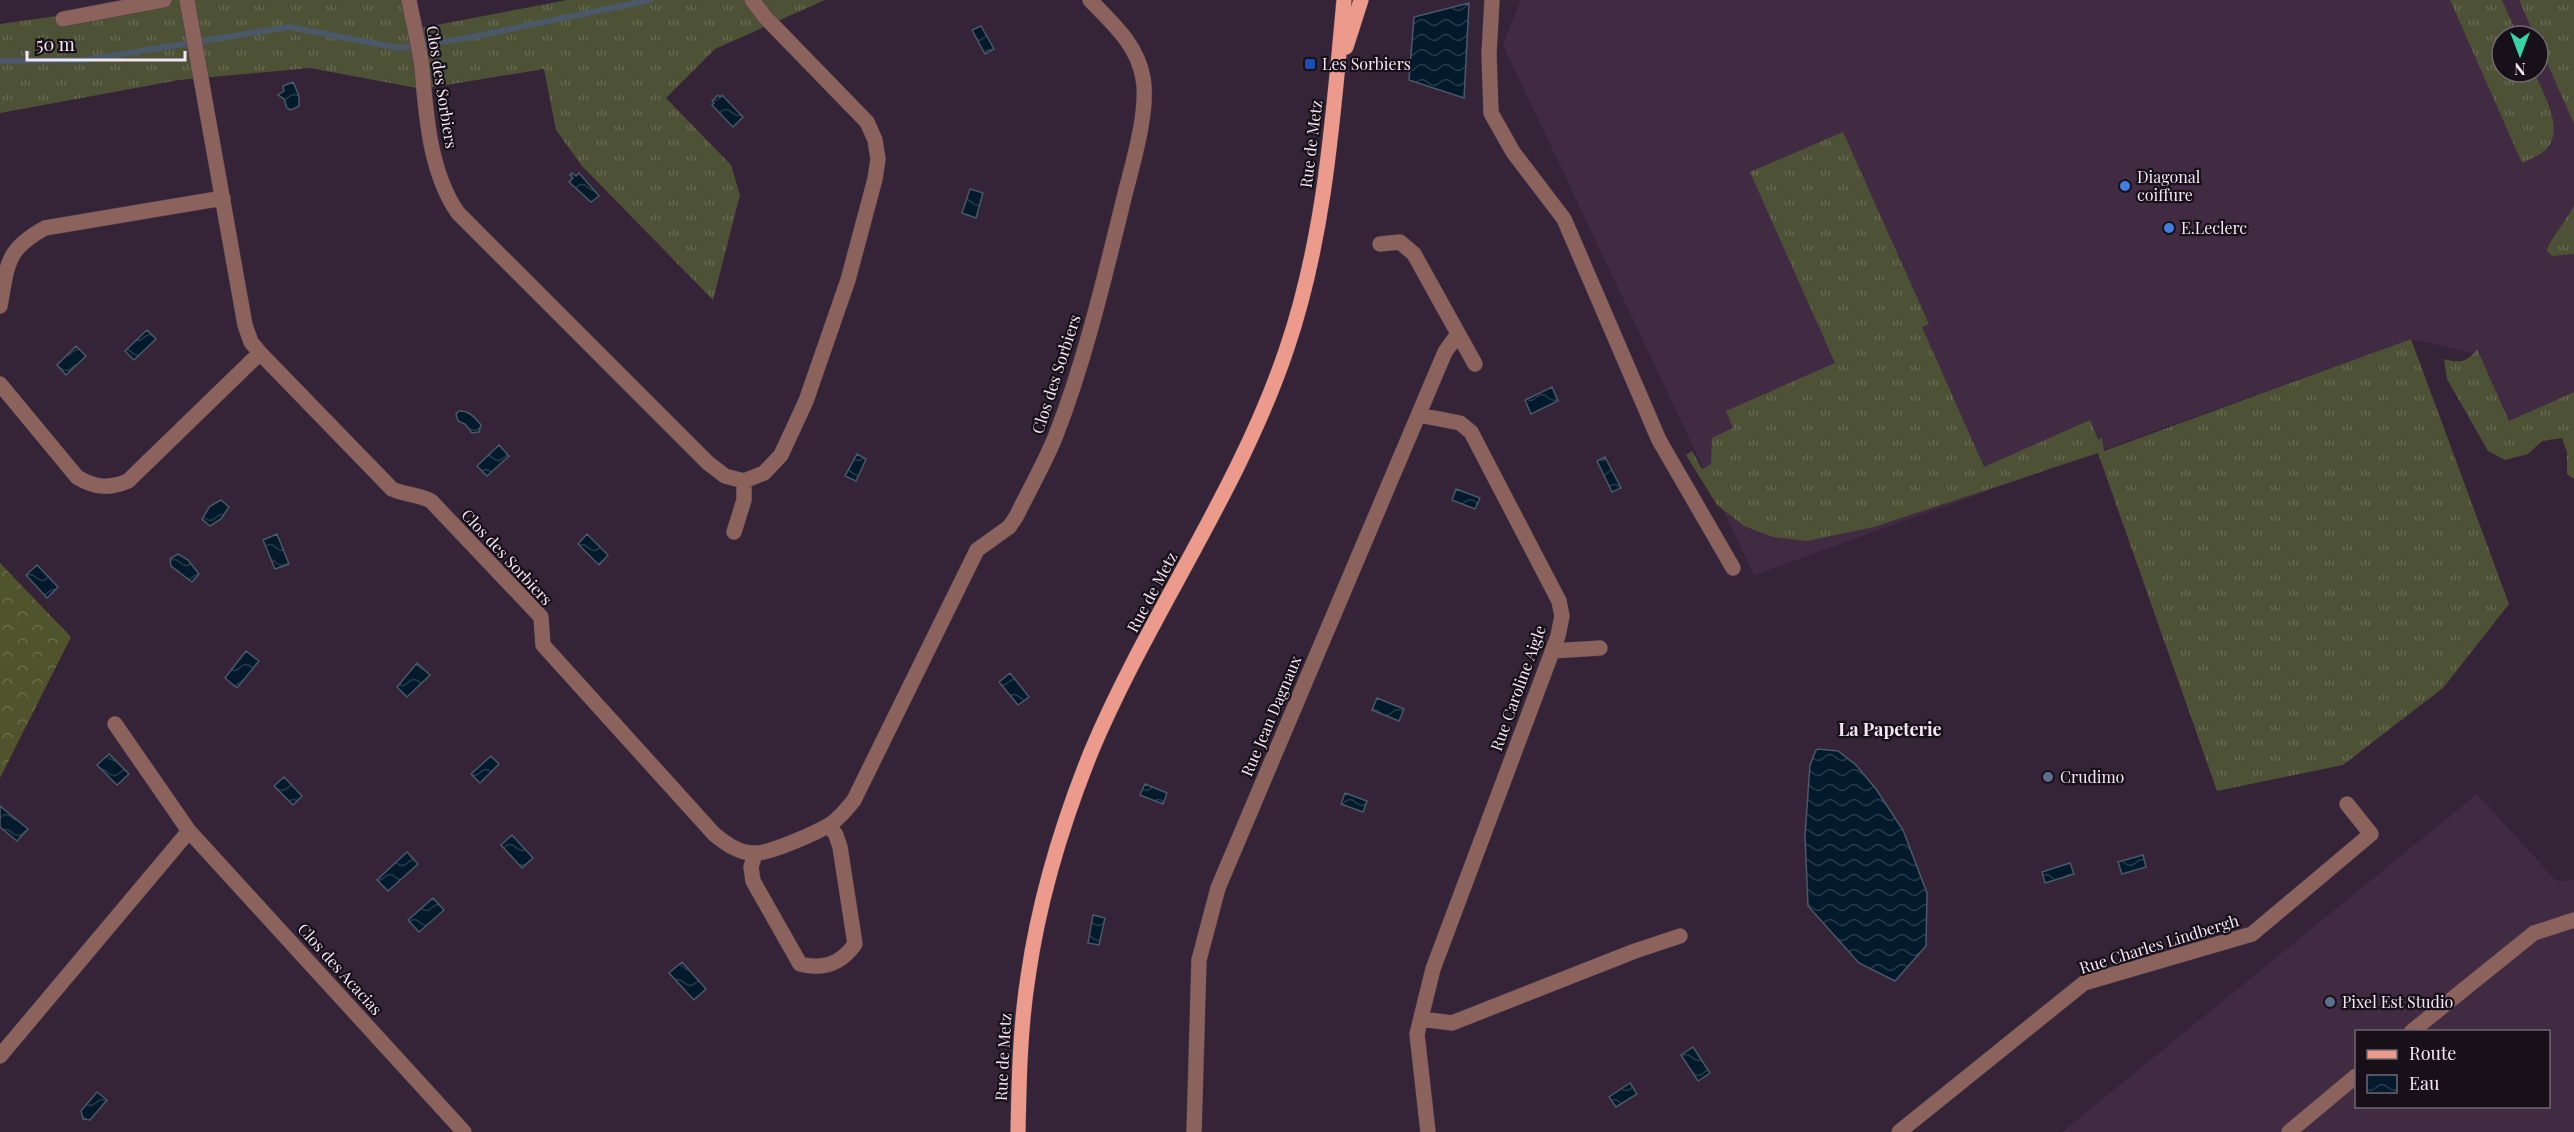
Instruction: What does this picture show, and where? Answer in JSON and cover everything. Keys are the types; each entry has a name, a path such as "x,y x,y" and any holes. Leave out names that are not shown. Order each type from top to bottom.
{"main road":[{"name":"Rue de Metz","path":"1018,1132 1022,1032 1028,976 1053,861 1092,751 1116,699 1238,466 1288,347 1319,220 1344,0"},
{"name":"Rue de Metz","path":"1337,73 1361,0"}],"street":[{"path":"63,19 164,0"},
{"name":"Clos des Sorbiers","path":"187,0 245,325 251,342 392,489 402,494 422,496 430,501 541,617 543,645 714,834 740,850 755,854 770,851 829,825 847,810 860,789 977,550 1009,527 1016,517 1056,437 1105,278 1132,165 1144,101 1144,81 1134,50 1127,38 1090,0"},
{"name":"Clos des Sorbiers","path":"409,0 420,59 422,89 439,175 446,196 458,213 708,463 725,476 744,481"},
{"path":"734,532 744,500 744,481 764,473 781,455 806,401 848,280 875,179 878,159 875,140 862,115 765,17 752,0"},
{"path":"1492,0 1489,54 1491,113 1513,152 1564,219 1659,440 1733,568"},
{"path":"0,306 8,264 14,249 27,237 45,228 223,198"},
{"path":"1380,244 1400,242 1414,254 1475,364"},
{"name":"Rue Jean Dagnaux","path":"1194,1132 1199,960 1218,888 1445,352 1458,334"},
{"path":"0,384 76,477 88,484 101,487 116,486 128,481 260,353"},
{"name":"Rue Caroline Aigle","path":"1419,415 1460,423 1471,432 1559,602 1562,616 1552,651 1433,969 1417,1034 1428,1132"},
{"path":"1552,651 1600,648"},
{"name":"Clos des Acacias","path":"115,724 189,831 464,1132"},
{"name":"Rue Charles Lindbergh","path":"1899,1132 2084,983 2252,934 2371,834 2347,804"},
{"path":"755,854 751,867 753,881 800,964 816,969 846,957 855,944 840,847 829,825"},
{"path":"0,1056 189,831"},
{"path":"2413,1030 2534,933 2574,920"},
{"path":"1421,1019 1452,1023 1635,951 1680,936"},
{"path":"2289,1132 2355,1077"}],"shaded area":[{"path":"1521,0 2574,0 2574,405 2501,430 2473,353 2411,339 1754,575 1503,45"},
{"path":"2477,794 2556,881 2574,880 2574,1132 2062,1132"}],"green space":[{"path":"164,0 409,0 415,29 567,0 825,0 715,49 666,98 731,165 740,195 713,300 582,166 556,130 544,69 422,89 310,68 179,80 0,113 0,24 56,16 63,19"},
{"path":"2450,0 2502,0 2513,24 2490,24 2490,84 2539,84 2551,113 2554,124 2553,134 2550,144 2543,152 2522,163"},
{"path":"2519,0 2574,0 2574,124 2550,69 2550,24 2530,24"},
{"path":"1843,132 1929,324 1922,327 1984,467 2090,420 2098,440 2102,438 2104,451 2411,339 2509,604 2443,688 2343,765 2217,791 2098,453 1874,527 1807,541 1773,537 1744,526 1717,505 1686,455 1692,451 1702,469 1711,464 1712,438 1733,428 1726,411 1835,363 1750,172"},
{"path":"2574,205 2574,254 2552,256 2547,251 2548,246"},
{"path":"2477,349 2509,421 2574,392 2574,479 2567,474 2567,452 2562,438 2542,441 2528,454 2505,460 2488,451 2447,379 2444,359 2462,361 2470,357"},
{"path":"0,563 71,637 0,778"}],"water":[{"path":"1469,3 1464,98 1409,80 1414,17"},
{"path":"981,26 994,49 985,54 972,30"},
{"path":"293,82 299,96 299,106 291,110 287,108 284,99 278,95 284,91 283,86"},
{"path":"718,95 720,97 722,95 743,117 733,127 712,105 714,103 712,101"},
{"path":"572,173 576,176 579,173 599,196 591,202 569,182 573,178 570,175"},
{"path":"970,189 983,193 976,218 962,213"},
{"path":"147,330 156,339 134,360 125,351"},
{"path":"76,346 86,356 66,375 57,365"},
{"path":"1552,387 1558,401 1531,414 1525,400"},
{"path":"459,411 469,413 481,425 479,432 472,433 465,424 458,421 456,414"},
{"path":"499,445 509,456 487,476 477,466"},
{"path":"857,454 866,459 856,481 845,476"},
{"path":"1605,457 1621,488 1612,492 1597,461"},
{"path":"1456,489 1480,498 1475,509 1452,500"},
{"path":"221,500 229,507 221,519 210,526 202,519 210,506"},
{"path":"277,534 289,564 275,569 263,540"},
{"path":"587,534 608,555 599,565 578,544"},
{"path":"178,554 188,560 199,574 192,582 171,566 170,559"},
{"path":"37,565 58,587 47,598 26,575"},
{"path":"246,651 259,661 237,688 225,678"},
{"path":"417,663 430,675 407,697 397,687"},
{"path":"1010,673 1029,697 1018,705 999,682"},
{"path":"1377,698 1404,709 1399,721 1372,710"},
{"path":"1818,749 1838,751 1856,765 1876,789 1903,830 1927,893 1926,946 1895,981 1859,963 1808,906 1805,835 1810,765"},
{"path":"109,754 129,774 117,785 97,765"},
{"path":"491,756 499,764 480,783 471,774"},
{"path":"284,777 302,796 293,805 274,786"},
{"path":"1145,784 1167,793 1163,804 1140,795"},
{"path":"1345,793 1367,801 1363,812 1341,804"},
{"path":"0,806 28,829 17,841 0,827"},
{"path":"512,835 533,858 522,868 501,845"},
{"path":"407,852 418,864 388,891 377,880"},
{"path":"2143,855 2146,867 2122,874 2118,862"},
{"path":"2070,863 2074,874 2045,883 2042,872"},
{"path":"433,898 444,910 419,932 408,920"},
{"path":"1093,915 1105,918 1099,945 1088,943"},
{"path":"682,962 706,989 694,1000 669,973"},
{"path":"1693,1047 1710,1073 1698,1081 1681,1055"},
{"path":"1630,1083 1637,1094 1616,1107 1609,1097"},
{"path":"97,1092 107,1100 90,1120 83,1119 81,1111"}],"waterway":[{"path":"0,61 85,60 289,27 399,48 467,38 650,0"}],"place":[{"name":"Les Sorbiers","path":"1310,64"},
{"name":"Diagonal coiffure","path":"2125,186"},
{"name":"E.Leclerc","path":"2169,228"},
{"name":"Crudimo","path":"2048,777"},
{"name":"Pixel Est Studio","path":"2330,1002"}],"district":[{"name":"La Papeterie","path":"1890,730"}]}
